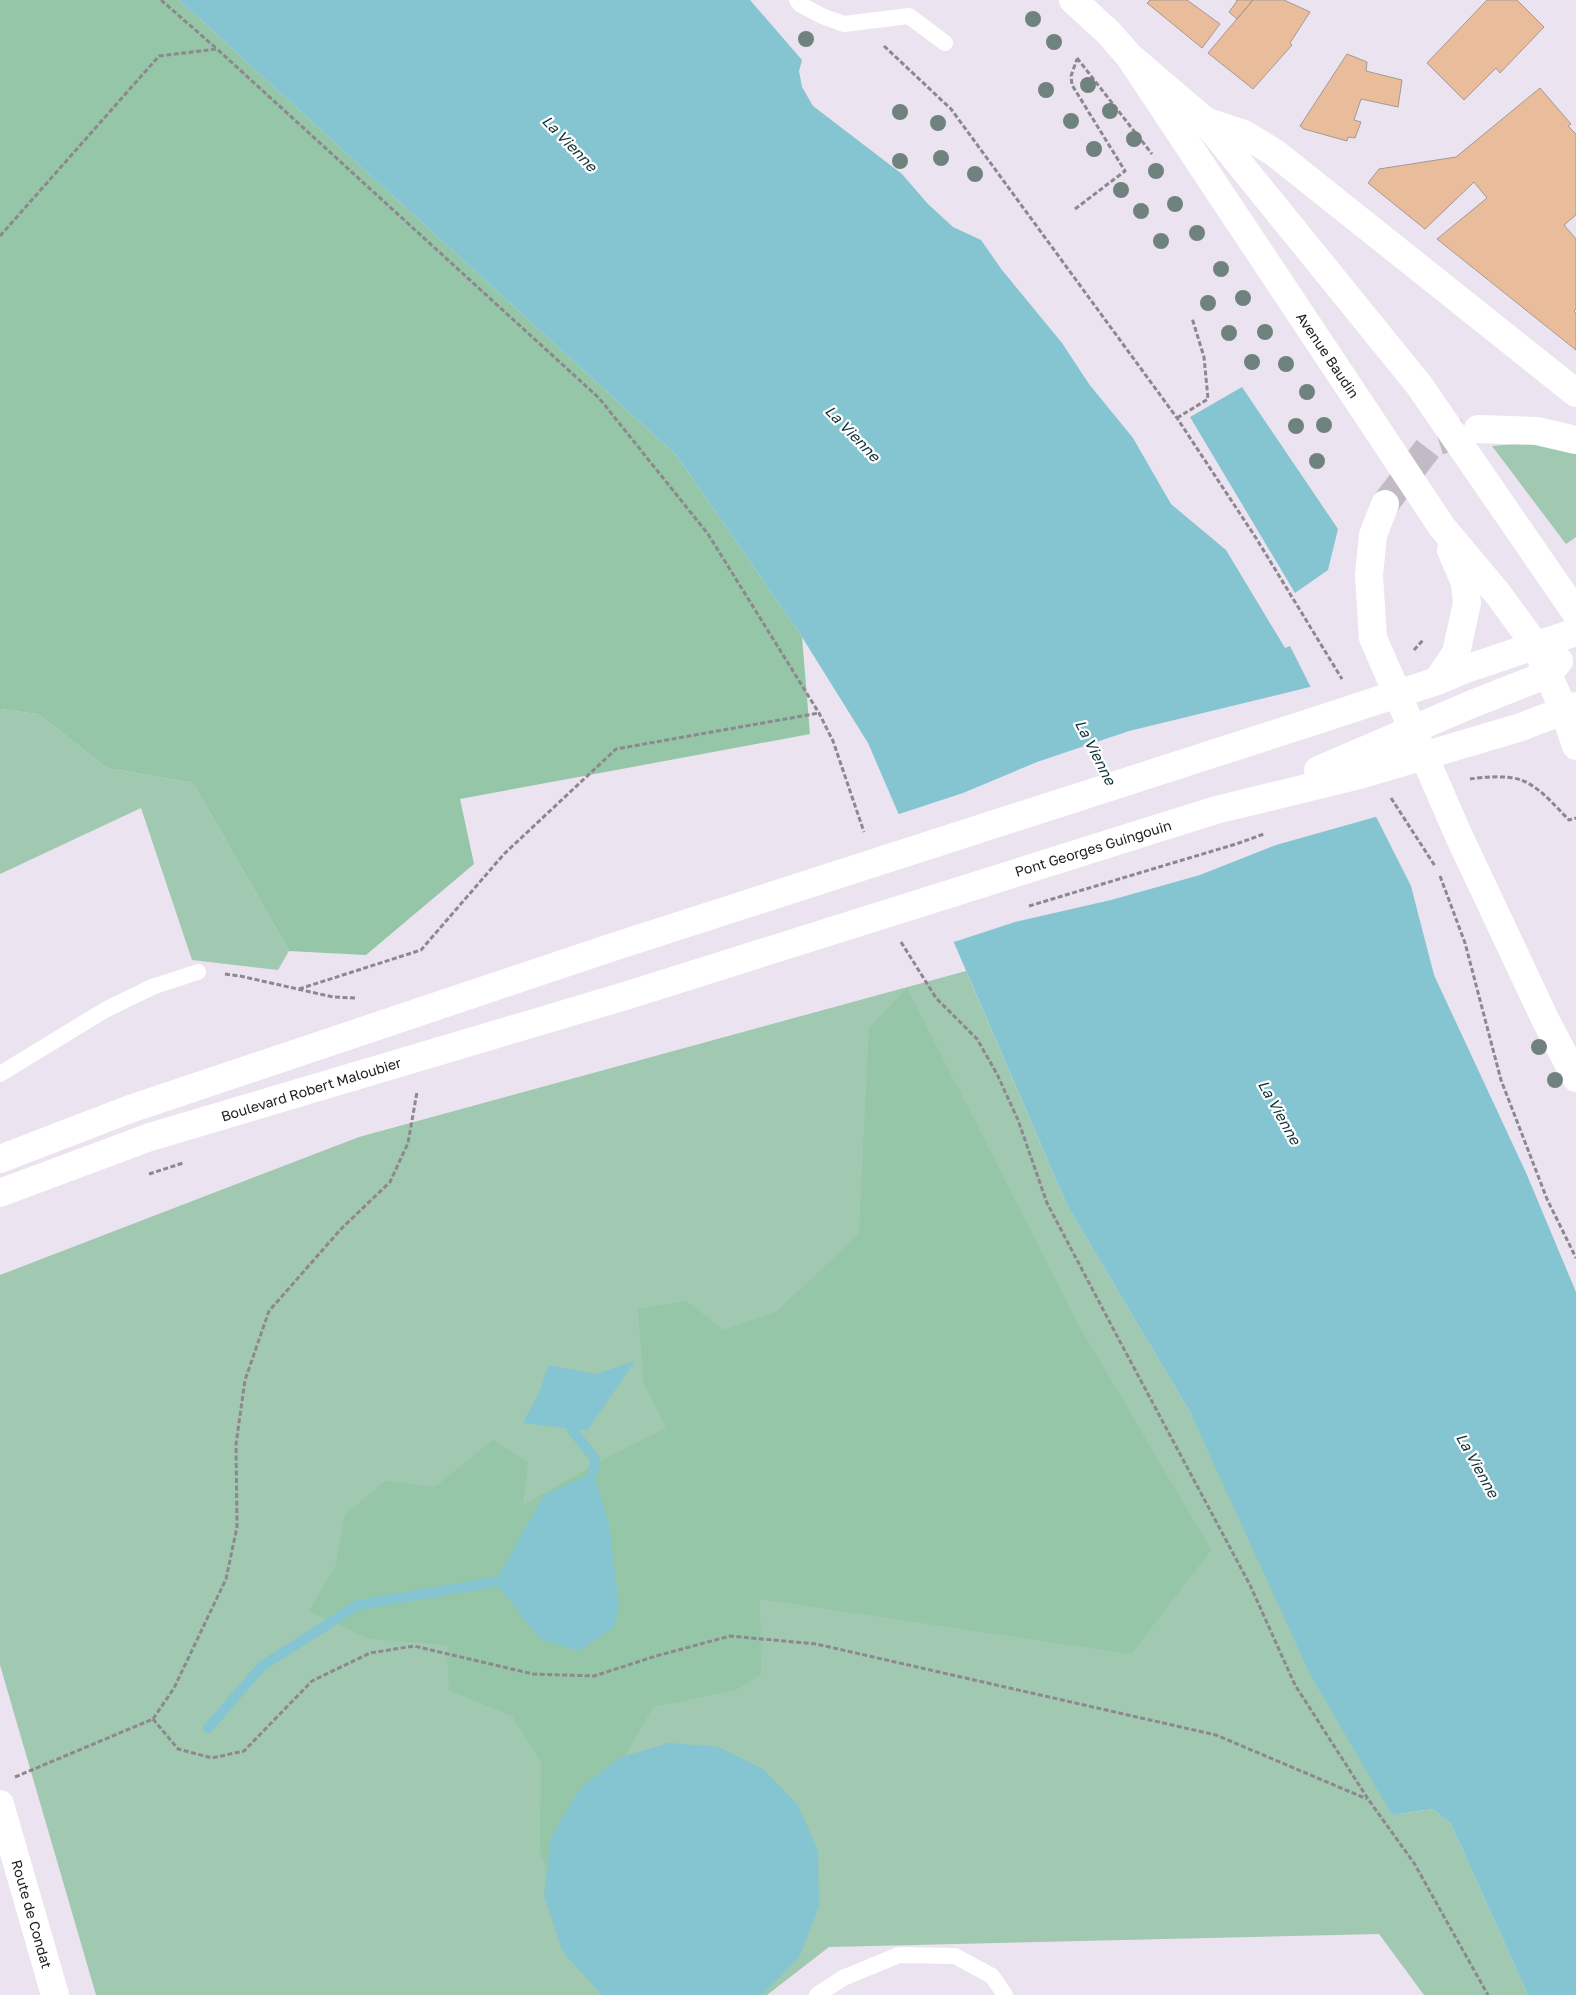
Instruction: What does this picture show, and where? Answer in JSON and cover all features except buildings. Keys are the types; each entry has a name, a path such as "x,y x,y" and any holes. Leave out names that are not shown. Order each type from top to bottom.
{"main road":[{"path":"1073,0 1109,33 1129,56 1206,121 1419,385 1576,613"},
{"name":"Avenue Baudin","path":"1129,56 1442,527 1498,594 1536,646 1548,674 1570,708 1576,746"},
{"path":"1206,121 1244,134 1275,153 1576,393"},
{"path":"1478,429 1537,431 1576,440"},
{"path":"1384,504 1372,535 1369,575 1373,638 1458,834 1546,1021 1576,1078"},
{"path":"1442,527 1465,583 1467,603 1459,661"},
{"path":"0,1159 130,1109 610,948 1437,681 1459,661 1536,646 1576,632"},
{"path":"1216,810 1347,759 1472,704 1548,674 1576,641"},
{"name":"Pont Georges Guingouin","path":"625,996 1216,810 1356,776 1518,728 1570,708"},
{"name":"Boulevard Robert Maloubier","path":"0,1193 150,1137 625,996"},
{"name":"Route de Condat","path":"4,1792 55,1995"}],"lane":[{"path":"797,0 801,5 822,16 844,24 909,16 945,43"},
{"path":"0,1074 105,1010 152,987 198,972"},
{"path":"817,1995 843,1978 899,1955 908,1955 956,1956 992,1976 1004,1995"}],"path":[{"path":"161,0 599,398 708,534 819,713 833,741 866,841"},
{"path":"858,22 951,108 1178,418 1256,538 1342,680"},
{"path":"0,236 159,56 217,49"},
{"path":"1075,209 1124,171 1072,85 1071,76 1077,58"},
{"path":"1178,418 1208,399 1204,358 1192,318"},
{"path":"298,989 421,950 504,854 616,749 819,713"},
{"path":"1469,779 1488,776 1520,779 1543,793 1569,820 1576,818"},
{"path":"1390,797 1437,870 1465,943 1501,1080 1547,1199 1576,1258"},
{"path":"1022,908 1236,844 1273,831"},
{"path":"899,938 936,998 978,1039 997,1074 1018,1120 1047,1202 1250,1585 1294,1685 1368,1800 1414,1863 1488,1995"},
{"path":"899,945 908,942"},
{"path":"198,972 240,976 333,997 360,998"},
{"path":"4,1792 153,1719 174,1688 226,1579 237,1526 236,1444 245,1380 269,1311 341,1229 390,1182 408,1143 417,1100 417,1089"},
{"path":"153,1719 178,1750 212,1758 244,1750 312,1681 370,1652 414,1646 533,1674 594,1676 656,1656 730,1636 816,1644 1216,1735 1368,1800"}],"green space":[{"path":"0,0 179,0 677,456 802,637 810,734 460,799 474,864 366,955 289,951 193,783 107,768 38,714 0,709"},
{"path":"1530,443 1576,453 1576,537 1566,544 1492,446"},
{"path":"0,709 38,714 107,768 193,783 289,951 278,970 192,960 141,808 0,874"},
{"path":"966,971 1067,1205 1191,1414 1392,1815 1433,1809 1451,1824 1528,1995 1424,1995 1379,1934 829,1947 767,1995 96,1995 0,1665 0,1275 359,1137"},
{"path":"907,988 1078,1324 1211,1550 1131,1654 760,1599 761,1674 736,1690 653,1707 588,1820 555,1892 540,1851 541,1762 512,1716 449,1690 447,1645 370,1639 309,1611 336,1565 345,1515 385,1481 435,1487 493,1440 528,1462 523,1505 618,1452 666,1428 644,1384 638,1309 686,1301 724,1330 776,1312 859,1234 869,1028"}],"water":[{"name":"La Vienne","path":"179,0 750,0 802,60 799,71 802,87 813,106 902,174 928,204 953,227 981,240 1002,270 1062,343 1089,384 1133,438 1171,504 1226,550 1285,648 1290,646 1411,886 1434,975 1527,1175 1576,1292 1576,1995 1528,1995 1451,1824 1433,1809 1392,1815 1310,1674 1191,1414 1067,1205 868,743 802,637 677,456"},
{"path":"1242,387 1338,529 1328,570 1295,593 1190,417"},
{"path":"635,1361 587,1431 523,1423 541,1388 548,1365 596,1374"},
{"path":"593,1473 609,1523 619,1603 614,1627 579,1651 540,1639 495,1582 544,1495"},
{"path":"669,1743 719,1747 763,1769 798,1805 818,1851 819,1906 799,1958 762,1995 602,1995 562,1951 544,1895 551,1837 581,1787 621,1757"}],"pier":[{"path":"1314,686 1379,816 1276,845 1200,875 1111,900 1015,922 951,943 896,815 963,793 1037,762 1129,731"}],"waterway":[{"path":"572,1430 595,1459 593,1473"},
{"path":"208,1728 262,1666 358,1605 495,1582"}],"tunnel":[{"path":"1385,504 1432,443 1477,429"}]}
